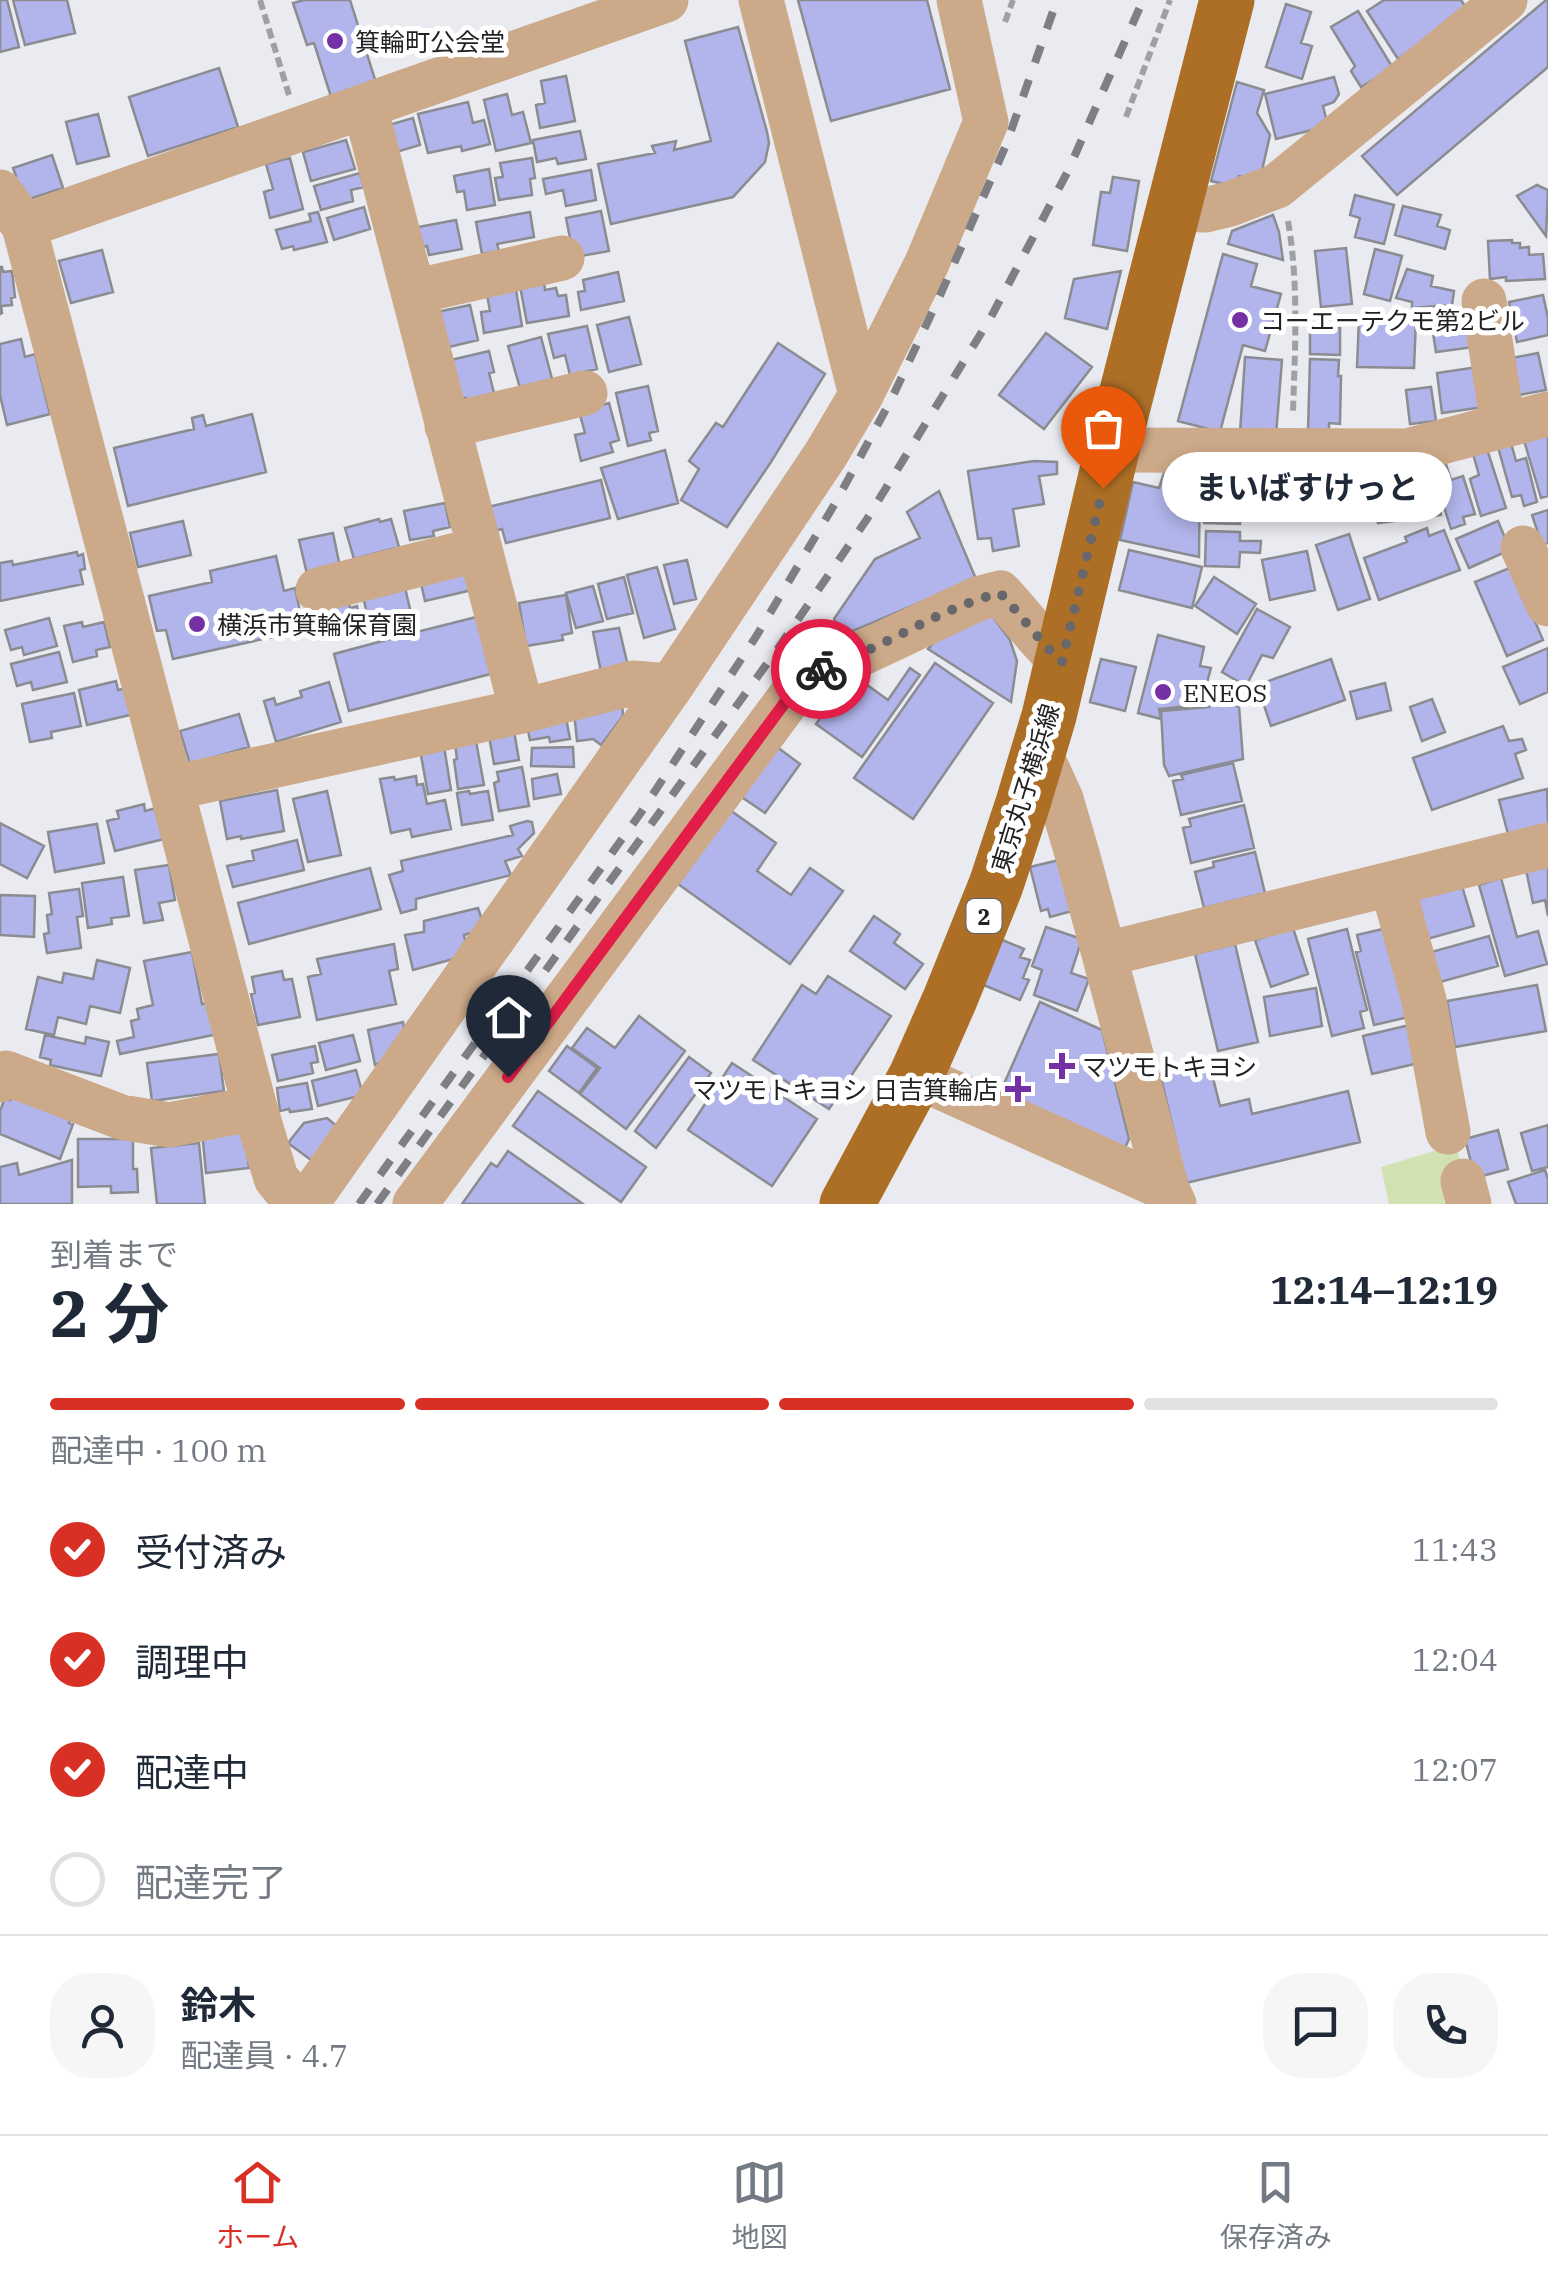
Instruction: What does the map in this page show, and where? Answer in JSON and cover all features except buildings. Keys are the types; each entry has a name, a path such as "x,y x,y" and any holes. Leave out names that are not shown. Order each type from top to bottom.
{"main road":[{"name":"東京丸子横浜線","path":"848,1204 916,1076 990,902 1039,751 1226,0"}],"street":[{"path":"297,1204 276,1178 254,1108 172,788 12,209 299,130 666,0"},
{"path":"761,0 861,395"},
{"path":"306,1204 671,686 861,395 927,263 986,122 958,0"},
{"path":"1174,209 1205,210 1277,186 1505,0"},
{"path":"366,108 522,710"},
{"path":"413,292 562,258"},
{"path":"1484,301 1503,426"},
{"path":"447,426 586,393"},
{"path":"1112,450 1407,451 1548,414"},
{"path":"1523,548 1548,604"},
{"path":"318,590 480,549"},
{"path":"415,1204 807,674 848,660 976,599 1000,593 1062,662"},
{"path":"172,788 632,684 671,686"},
{"path":"1039,751 1061,799 1170,1197"},
{"path":"1106,954 1548,845"},
{"path":"1392,885 1424,1000 1448,1132"},
{"path":"2,1074 122,1116 168,1126 254,1108"},
{"path":"916,1076 1170,1197"}],"path":[{"path":"260,0 299,130"},
{"path":"1126,117 1170,0"},
{"path":"1277,186 1295,262 1292,451"}],"green space":[{"path":"1457,1144 1460,1204 1389,1204 1381,1167"}],"railway":[{"path":"359,1204 640,814 757,635 837,500 892,398 942,291 1006,145 1057,0"},
{"path":"377,1204 867,519 991,317 1068,171 1143,0"}],"way so far":[{"path":"821,669 976,599 1000,593 1062,662 1103,488"}],"place":[{"name":"箕輪町公会堂","path":"335,41"},
{"name":"コーエーテクモ第2ビル","path":"1240,320"},
{"name":"まいばすけっと","path":"1103,488"},
{"name":"横浜市箕輪保育園","path":"197,624"},
{"name":"ENEOS","path":"1163,692"},
{"name":"マツモトキヨシ","path":"1062,1066"},
{"name":"マツモトキヨシ 日吉箕輪店","path":"1018,1089"}],"route":[{"path":"508,1077 789,697 807,674 821,669"}]}
